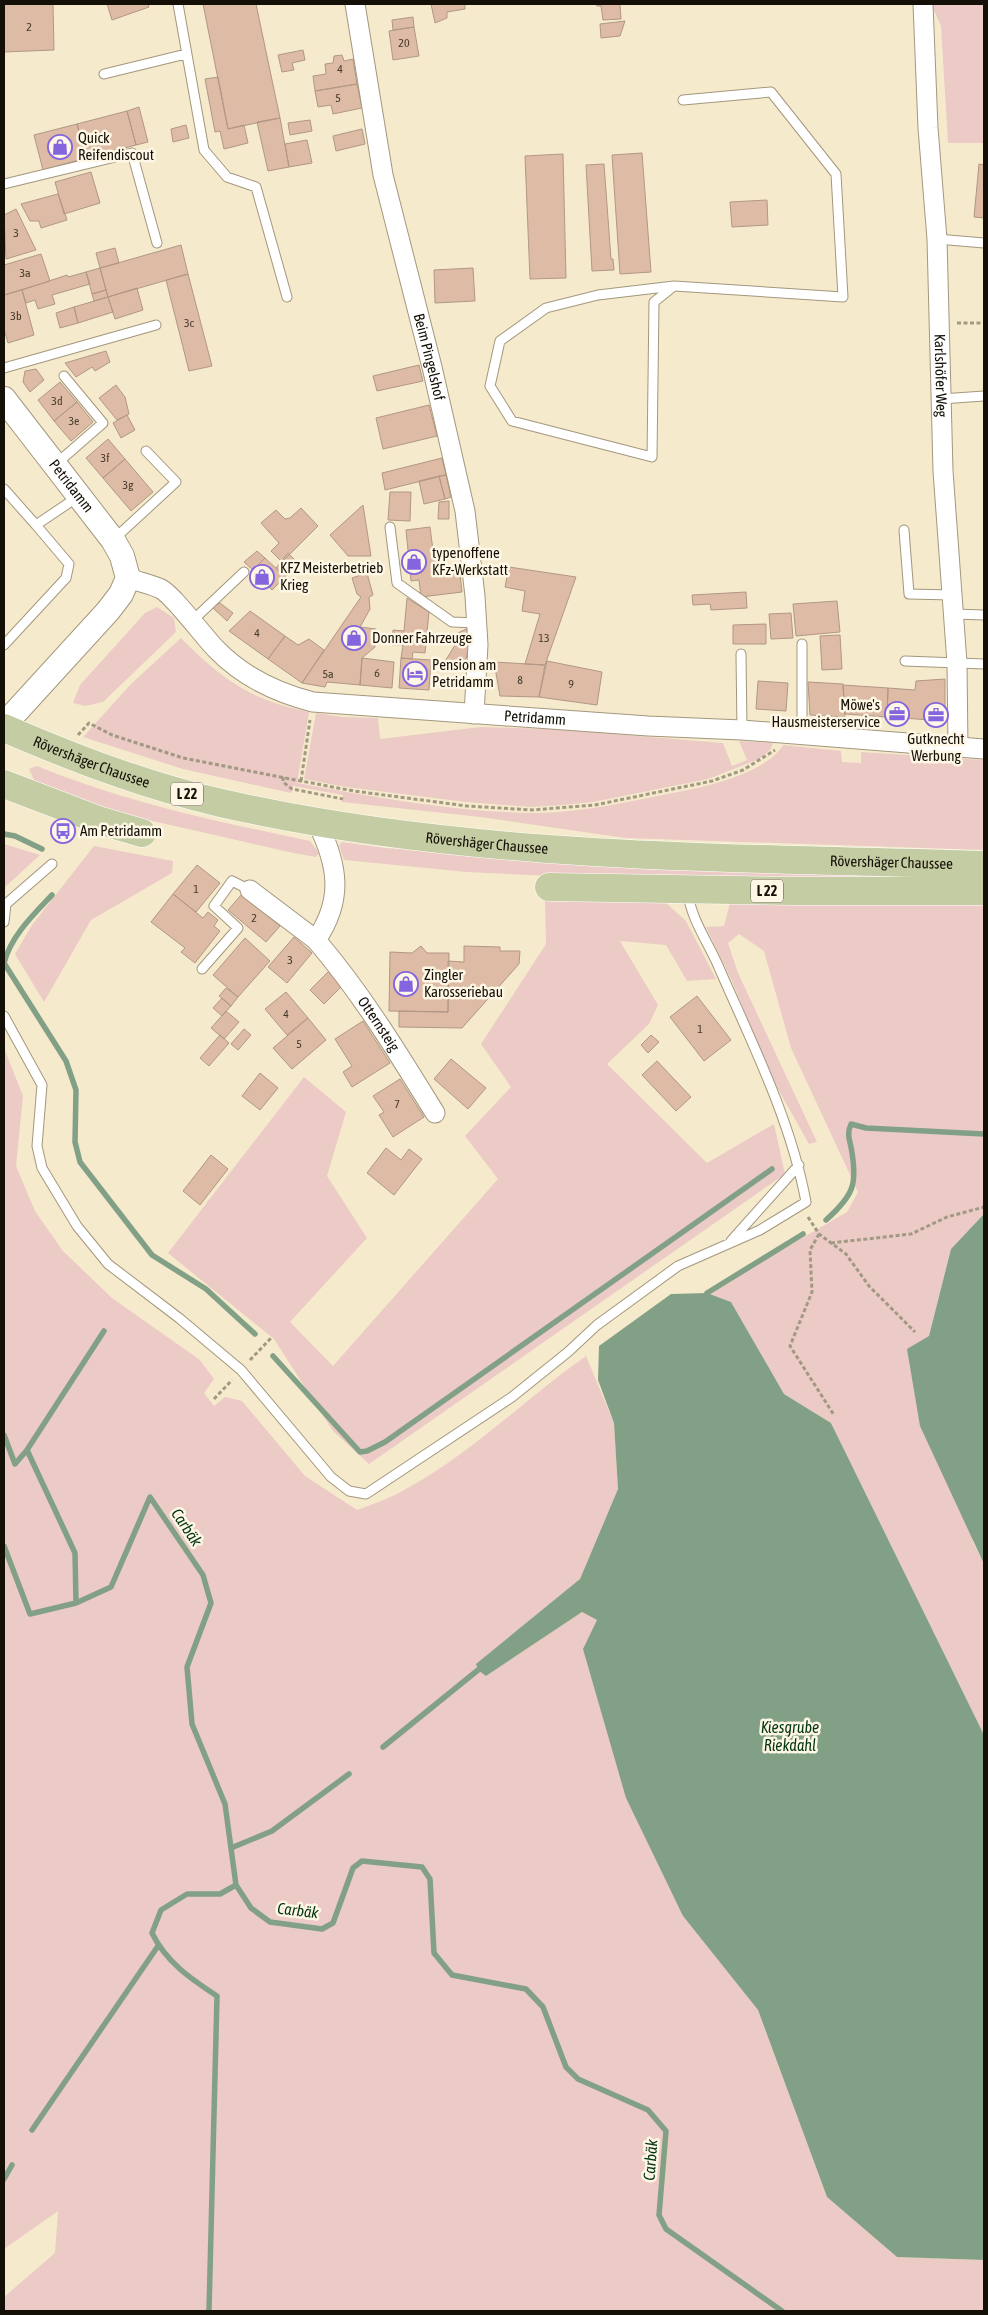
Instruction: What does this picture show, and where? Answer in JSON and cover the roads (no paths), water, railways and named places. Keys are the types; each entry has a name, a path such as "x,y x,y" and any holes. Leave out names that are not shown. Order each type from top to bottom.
{"main road":[{"name":"Rövershäger Chaussee","path":"4,726 80,760 157,786 221,803 343,827 455,840 682,856 984,865"},
{"path":"4,784 101,821 142,833"},
{"name":"Rövershäger Chaussee","path":"550,887 688,890 984,891"}],"street":[{"name":"Beim Pingelshof","path":"355,4 375,111 383,175 432,367 465,511 478,645 474,714"},
{"name":"Karlshöfer Weg","path":"923,4 928,128 936,239 943,470 957,663 958,748"},
{"name":"Petridamm","path":"4,399 113,540 126,567 128,578 163,590 216,649 245,672 292,697 313,702 648,726 742,730 984,750"},
{"path":"4,726 108,611 121,594 128,578"},
{"path":"316,940 327,923 335,899 334,872 329,847 317,822"},
{"name":"Otternsteig","path":"250,890 316,940 341,969 382,1027 435,1114"}],"lane":[{"path":"178,4 204,150 227,177 256,187 287,298"},
{"path":"104,74 186,54"},
{"path":"674,286 654,302 652,457 512,421 490,386 500,341 546,308 598,295 674,286 843,297 836,174 771,92 683,100"},
{"path":"4,184 132,153 158,243"},
{"path":"936,239 984,243"},
{"path":"4,368 156,324"},
{"path":"54,466 103,423 64,376"},
{"path":"941,399 984,396"},
{"path":"113,540 176,482 146,451"},
{"path":"4,489 69,564 66,578 4,645"},
{"path":"36,525 79,496"},
{"path":"390,528 397,583 452,622 477,623"},
{"path":"904,530 909,594 984,615"},
{"path":"192,622 244,572"},
{"path":"802,644 802,735"},
{"path":"740,654 742,730"},
{"path":"905,661 984,664"},
{"path":"4,922 5,905 52,864"},
{"path":"202,969 238,928 214,906 232,881 250,890"},
{"path":"4,1016 42,1085 37,1146 42,1168 77,1226 108,1264 179,1318 241,1370 331,1477 349,1491 366,1494 512,1397 568,1352 597,1325 678,1266 760,1230 806,1202 799,1164 774,1095 718,964 689,905 688,890"},
{"path":"728,1244 799,1164"}],"water":[{"path":"984,1214 984,1564 920,1426 907,1349 929,1336 951,1249"},
{"name":"Kiesgrube Riekdahl","path":"707,1293 731,1302 784,1394 831,1423 984,1735 984,2260 897,2257 827,2197 758,2010 683,1916 626,1798 583,1649 597,1620 582,1612 486,1676 478,1670 476,1664 580,1579 618,1489 614,1423 598,1380 599,1346 671,1294"}],"waterway":[{"path":"4,834 15,836 42,849"},
{"path":"52,895 17,935 4,963 66,1061 76,1090 75,1142 80,1162 152,1255 206,1289 255,1334"},
{"path":"826,1220 843,1203 852,1188 854,1170 849,1136 851,1124 866,1128 984,1134"},
{"path":"273,1356 360,1452 367,1451 385,1442 772,1169"},
{"path":"707,1293 803,1234"},
{"path":"76,1603 75,1553 27,1450 104,1331"},
{"path":"4,1435 15,1464 27,1450"},
{"name":"Carbäk","path":"4,1546 30,1614 76,1603 111,1587 150,1497 203,1575 211,1603 187,1667 192,1724 225,1804 236,1885 251,1908 270,1922 322,1929 333,1923 353,1868 362,1861 422,1867 430,1879 434,1953 452,1975 526,1989 543,2007 566,2067 578,2079 648,2110 666,2131 659,2215 666,2229 782,2311"},
{"path":"383,1747 478,1670"},
{"path":"231,1848 272,1831 349,1774"},
{"path":"209,2311 217,1996 180,1969 164,1953 152,1933 161,1910 187,1894 220,1894 236,1885"},
{"path":"32,2130 158,1946"},
{"path":"4,2179 12,2165"}],"place":[{"name":"Quick Reifendiscout","path":"60,147"},
{"name":"typenoffene KFz-Werkstatt","path":"414,562"},
{"name":"KFZ Meisterbetrieb Krieg","path":"262,577"},
{"name":"Donner Fahrzeuge","path":"354,638"},
{"name":"Pension am Petridamm","path":"415,674"},
{"name":"Möwe's Hausmeisterservice","path":"897,714"},
{"name":"Gutknecht Werbung","path":"936,715"},
{"name":"Am Petridamm","path":"63,831"},
{"name":"Zingler Karosseriebau","path":"406,984"}]}
